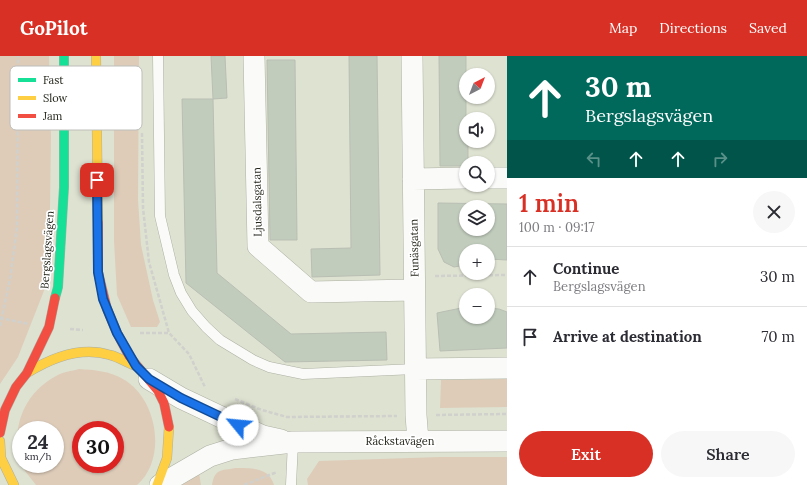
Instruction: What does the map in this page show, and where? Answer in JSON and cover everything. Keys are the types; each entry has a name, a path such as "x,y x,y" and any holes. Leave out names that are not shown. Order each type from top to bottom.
{"main road":[{"name":"Bergslagsvägen","path":"64,56 64,66"},
{"path":"96,56 96,66"},
{"name":"Bergslagsvägen","path":"0,433 5,410 39,350 49,327 58,287 63,195 63,130"},
{"path":"97,130 98,272 103,299 117,333 142,373 160,396 167,413 170,430 169,450 165,470 159,485"},
{"path":"22,380 55,357 79,352 108,354 142,373"},
{"path":"0,441 1,458 8,481"}],"street":[{"name":"Ljusdalsgatan","path":"254,56 258,246 310,292 414,283"},
{"name":"Funäsgatan","path":"412,56 415,369 418,441"},
{"path":"413,179 459,178"},
{"path":"495,178 507,178"},
{"path":"415,369 507,368"},
{"name":"Råckstavägen","path":"142,373 181,398 238,425 263,436 293,442"},
{"path":"0,403 22,380"},
{"name":"Råckstavägen","path":"159,485 210,456 232,449 293,442 507,441"}],"lane":[{"path":"158,56 160,216 174,275 181,293 192,311 220,340 253,360 269,367 303,374 415,369"},
{"path":"291,485 293,442"}],"path":[{"path":"18,56 18,66"},
{"path":"0,326 17,228 18,130"},
{"path":"414,283 507,275"},
{"path":"1,318 49,327 87,330"},
{"path":"117,333 169,333"},
{"path":"234,399 262,410 287,417 507,414"},
{"path":"244,485 274,473 291,470"}],"shaded area":[{"path":"0,56 49,56 49,66 10,66 10,130 51,130 49,278 18,357 0,384"},
{"path":"114,56 139,56 139,66 114,66"},
{"path":"114,130 138,130 138,200 141,245 153,300 160,322 157,327 131,327 117,295 114,241"},
{"path":"79,369 96,370 118,376 135,388 144,400 151,414 155,445 153,460 147,473 137,485 36,485 27,473 64,473 64,421 19,421 23,411 36,391 45,383 64,373"},
{"path":"507,379 507,407 440,408 441,380"},
{"path":"440,457 507,457 507,485 308,485 307,479 319,461"},
{"path":"235,468 253,469 263,472 272,479 274,485 212,485 215,476 219,471"},
{"path":"199,473 201,485 182,485"}],"building":[{"path":"211,56 225,56 227,98 213,99"},
{"path":"349,56 377,56 380,275 312,277 311,249 351,248"},
{"path":"439,56 466,56 466,68 459,68 459,104 466,104 466,112 459,112 459,148 468,148 468,156 459,156 459,166 440,166"},
{"path":"267,60 295,60 297,240 270,240"},
{"path":"182,99 213,99 217,273 291,334 386,332 387,360 285,362 186,283"},
{"path":"438,203 459,203 459,236 495,236 495,204 507,204 507,260 495,259 495,244 459,244 459,266 454,267 444,262 438,249"},
{"path":"459,308 459,324 495,324 495,309 507,312 507,348 440,351 437,313"}],"traffic: fast":[{"path":"64,56 64,66"},
{"path":"55,298 58,287 64,187 64,130"}],"traffic: slow":[{"path":"96,56 96,66"},
{"path":"97,130 98,222"},
{"path":"27,373 56,358 88,352 113,356 136,366"},
{"path":"157,485 167,458 169,427"},
{"path":"0,441 1,458 14,485"}],"traffic: jam":[{"path":"98,222 98,272 107,309 129,356 158,391 164,403 169,427"},
{"path":"0,433 5,410 16,387 27,373 49,327 55,298"}],"route":[{"path":"97,180 98,272 103,299 117,333 136,366 149,379 181,398 238,425"}]}
